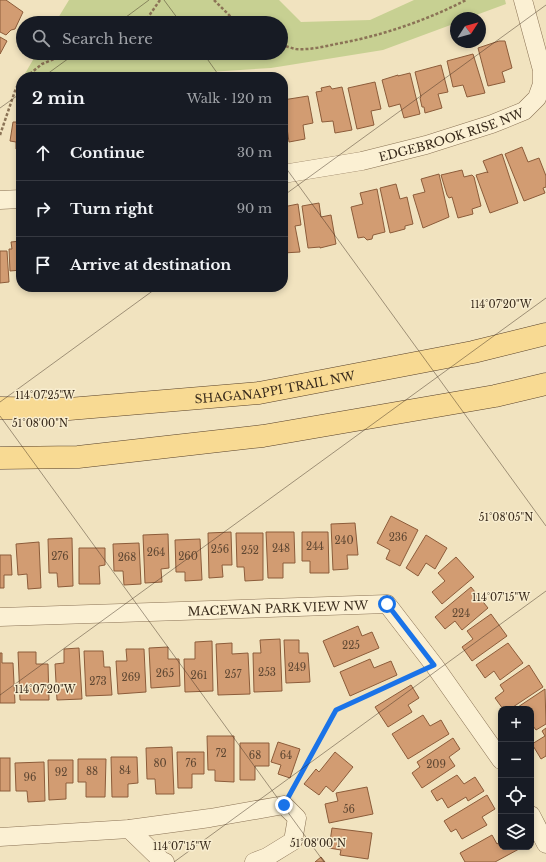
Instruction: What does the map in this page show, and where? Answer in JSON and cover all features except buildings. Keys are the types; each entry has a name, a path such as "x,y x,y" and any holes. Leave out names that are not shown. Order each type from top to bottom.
{"main road":[{"name":"SHAGANAPPI TRAIL NW","path":"0,408 69,409 259,393 473,352 546,334"},
{"path":"0,458 78,457 263,436 495,396 546,384"}],"street":[{"name":"EDGEBROOK RISE NW","path":"288,173 362,161 426,145 492,124 527,108 537,98 542,84 542,70 523,0"},
{"path":"0,200 16,199"},
{"name":"MACEWAN PARK VIEW NW","path":"0,617 387,604 434,665 498,756"},
{"path":"0,837 129,829 210,818 284,805 297,818 293,841 267,857 254,862"},
{"path":"534,821 546,844"},
{"path":"129,829 162,861 165,862"}],"path":[{"path":"149,16 160,0"},
{"path":"214,0 230,16"},
{"path":"288,47 296,49 315,48 355,41 399,28 445,11 466,0"},
{"path":"32,72 42,64 52,60"},
{"path":"0,135 16,88"},
{"path":"284,805 336,710 434,665"}],"green space":[{"path":"69,0 279,0 301,22 370,20 414,0 505,0 506,4 484,12 450,12 450,25 383,50 271,68 209,72 26,72 33,60 288,60 288,16 59,16"}],"route":[{"path":"284,805 336,710 434,665 387,604"}]}
